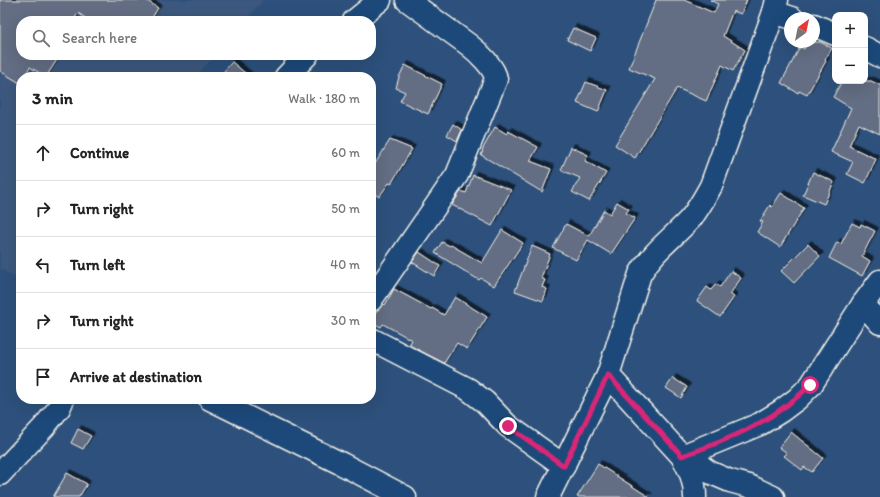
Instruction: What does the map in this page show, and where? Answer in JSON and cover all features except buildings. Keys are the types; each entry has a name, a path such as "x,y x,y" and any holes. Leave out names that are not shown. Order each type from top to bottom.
{"street":[{"path":"360,16 380,0"},
{"path":"376,293 457,175 496,79 496,74 478,52 463,39 407,0"},
{"path":"548,497 608,375 640,274 652,256 690,219 701,205 712,186 781,10"},
{"path":"820,28 832,33"},
{"path":"868,50 880,56"},
{"path":"291,72 302,60"},
{"path":"686,455 760,424 797,399 810,385 863,304 880,281"},
{"path":"863,304 880,323"},
{"path":"376,342 468,389 485,402 508,426 564,466"},
{"path":"608,375 686,455 709,472 750,486 773,497"},
{"path":"0,474 44,427 61,404"},
{"path":"220,404 405,497"},
{"path":"686,455 695,486 695,497"}],"shaded area":[{"path":"0,0 263,0 249,16 16,16 16,60 210,60 200,72 16,72 16,278 0,268"}],"route":[{"path":"508,426 564,466 608,375 682,456 760,424 797,399 810,385"}]}
